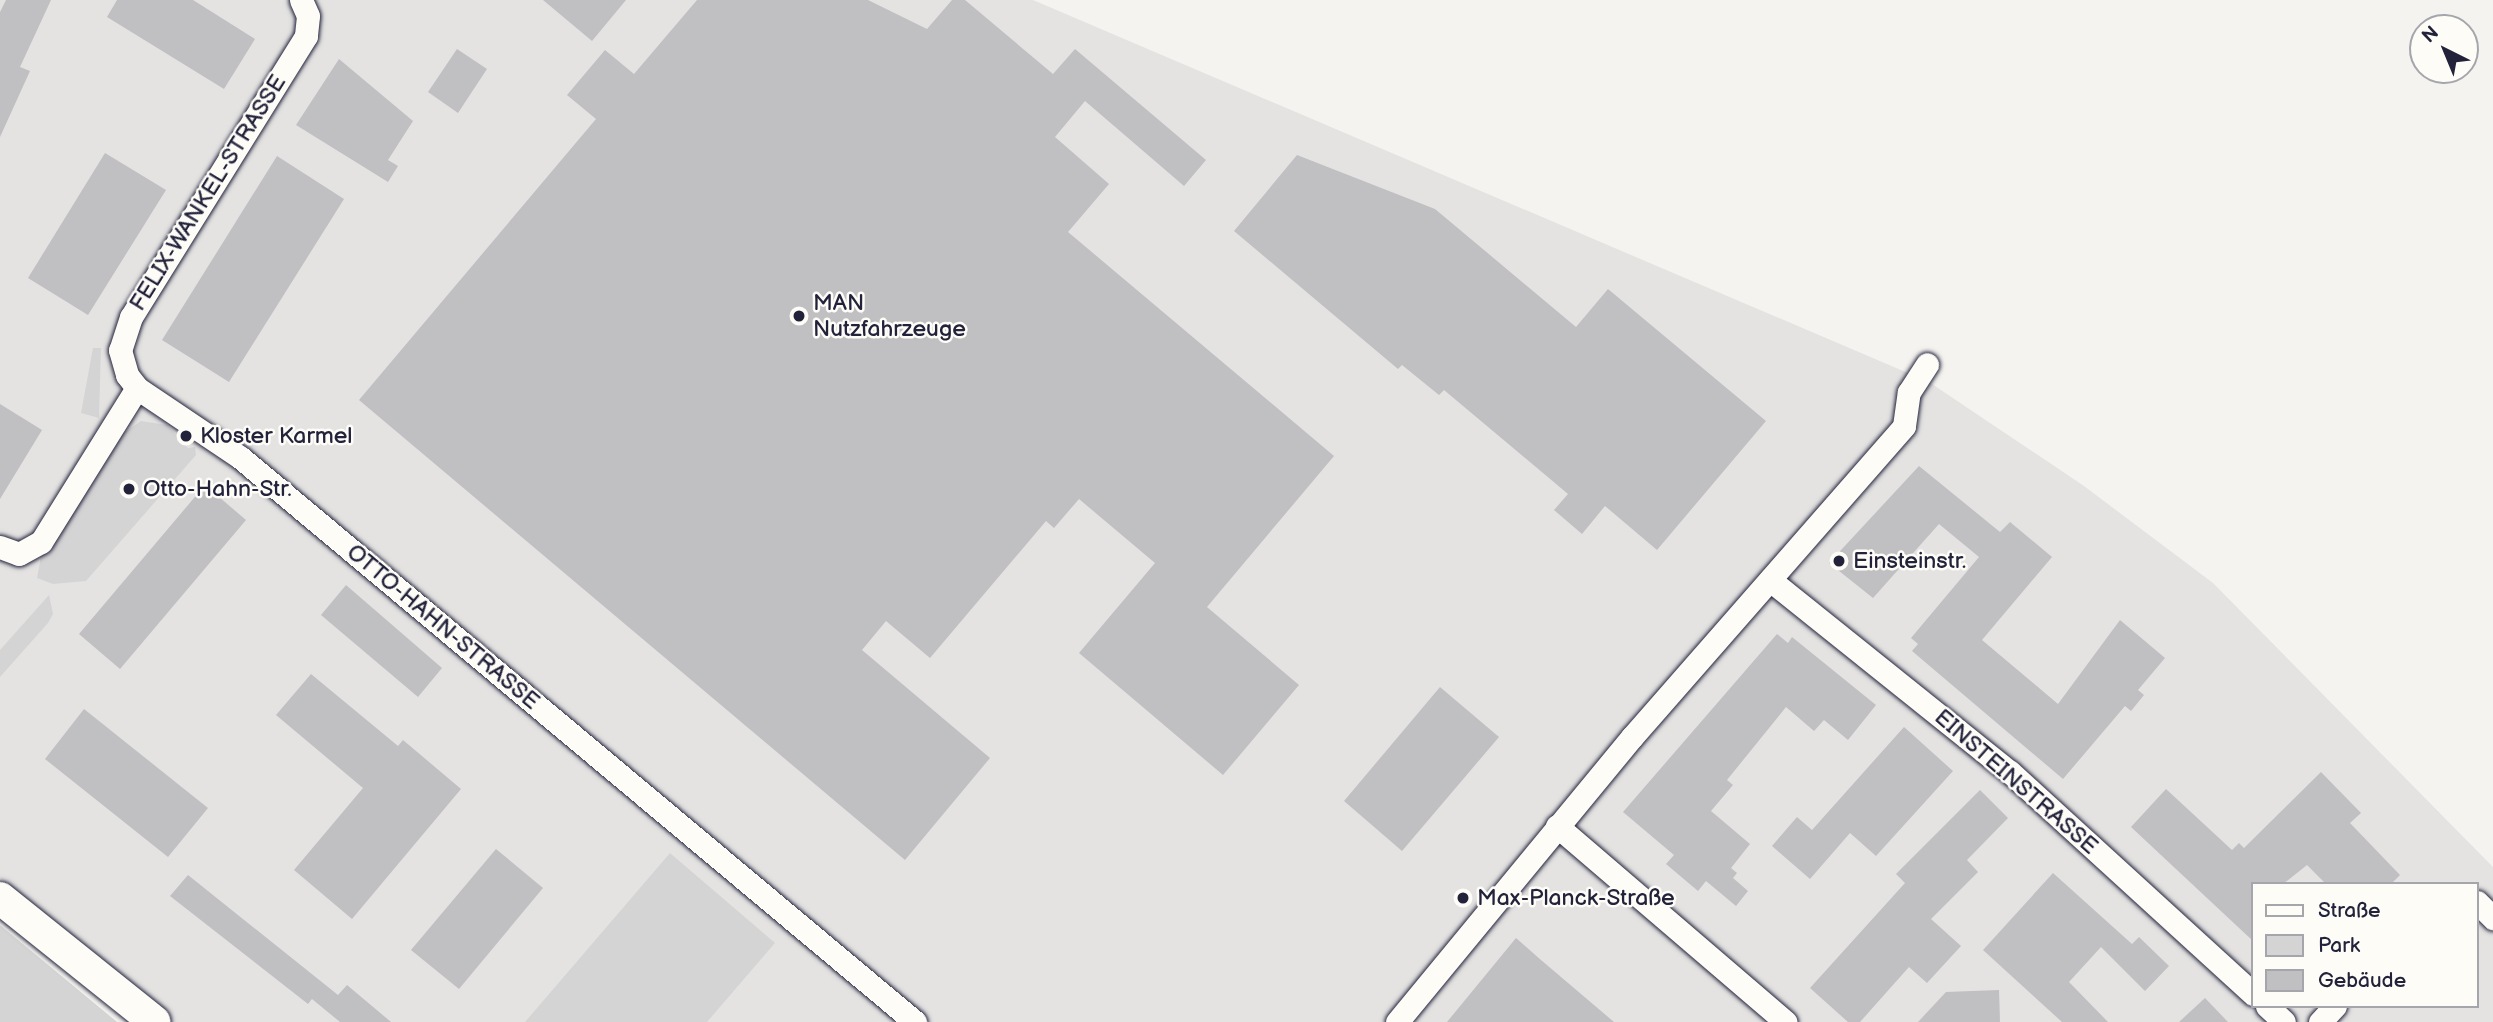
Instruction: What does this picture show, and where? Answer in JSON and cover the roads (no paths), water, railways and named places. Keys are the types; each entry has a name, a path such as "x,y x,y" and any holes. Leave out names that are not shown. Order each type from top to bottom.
{"main road":[{"path":"0,898 155,1022"}],"street":[{"name":"FELIX-WANKEL-STRASSE","path":"137,388 120,350 131,317 306,36 307,16 301,0"},
{"path":"1397,1022 1557,826 1904,425 1909,392 1927,364"},
{"path":"0,547 19,554 41,542 137,388"},
{"name":"OTTO-HAHN-STRASSE","path":"137,388 241,457 915,1022"},
{"name":"EINSTEINSTRASSE","path":"1770,580 2010,772 2252,993"},
{"path":"1557,826 1786,1022"},
{"path":"2479,904 2493,918"},
{"path":"2269,1008 2284,1022"},
{"path":"2320,1022 2333,1008"}],"place":[{"name":"MAN Nutzfahrzeuge","path":"799,316"},
{"name":"Kloster Karmel","path":"186,436"},
{"name":"Otto-Hahn-Str.","path":"129,489"},
{"name":"Einsteinstr.","path":"1839,561"},
{"name":"Max-Planck-Straße","path":"1463,898"}]}
